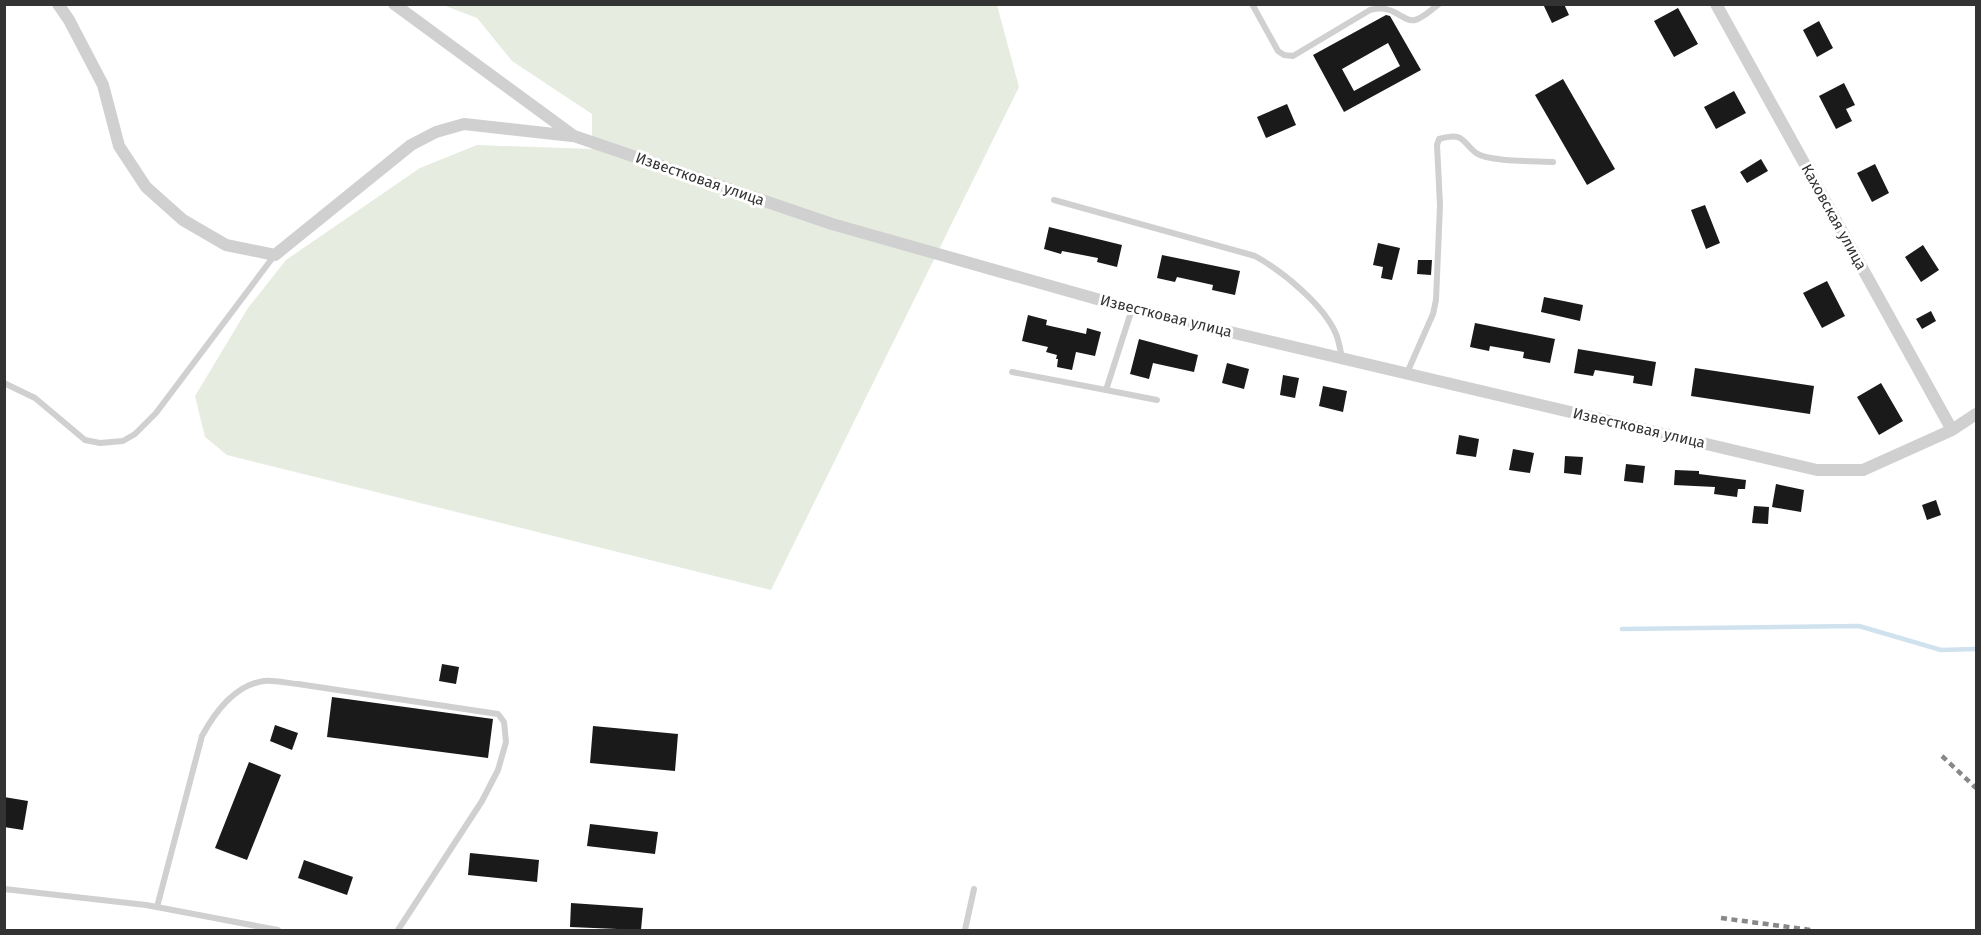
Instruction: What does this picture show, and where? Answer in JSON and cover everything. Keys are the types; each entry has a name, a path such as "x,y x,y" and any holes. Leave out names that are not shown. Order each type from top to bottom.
{"street":[{"path":"58,4 104,85 118,146 146,187 183,220 226,245 275,255 411,145 436,132 464,124 574,136"},
{"name":"Известковая улица","path":"394,4 574,136 832,224 1132,309 1817,470 1863,470 1952,429 1977,414"},
{"name":"Каховская улица","path":"1716,4 1952,429"}],"lane":[{"path":"1252,4 1278,51 1284,55 1293,56 1370,10 1388,9 1411,20 1417,20 1439,4"},
{"path":"1407,373 1436,300 1440,205 1437,145 1440,138 1458,137 1466,141 1477,154 1496,159 1552,162"},
{"path":"1054,200 1255,256 1280,271 1323,312 1336,334 1342,358"},
{"path":"4,383 35,398 85,440 99,443 123,441 135,434 156,413 275,255"},
{"path":"1106,390 1132,309"},
{"path":"1012,372 1157,400"},
{"path":"157,907 202,736 210,720 222,705 245,687 265,681 298,684 498,714 504,722 506,742 498,770 482,801 398,930"},
{"path":"4,889 157,907 278,930"},
{"path":"964,930 974,889"}],"shaded area":[{"path":"443,5 997,5 1019,87 771,590 227,455 205,437 195,396 248,308 286,260 420,168 477,145 592,149 592,114 512,61 477,18"}],"building":[{"path":"1543,4 1564,4 1569,15 1552,23"},
{"path":"1678,8 1698,44 1674,57 1654,21"},
{"path":"1386,15 1390,16 1421,70 1344,112 1313,55","holes":["1388,43 1400,66 1354,91 1342,69"]},
{"path":"1819,21 1833,48 1817,57 1803,30"},
{"path":"1563,79 1615,169 1587,185 1535,95"},
{"path":"1844,83 1855,105 1846,109 1852,121 1836,129 1819,96"},
{"path":"1734,91 1746,113 1716,129 1704,107"},
{"path":"1287,104 1296,125 1266,138 1257,117"},
{"path":"1761,159 1768,171 1747,183 1740,172"},
{"path":"1875,164 1889,193 1872,202 1857,173"},
{"path":"1705,205 1720,243 1706,249 1691,210"},
{"path":"1049,227 1122,245 1117,267 1097,262 1098,258 1062,251 1061,254 1044,249"},
{"path":"1378,243 1400,248 1392,280 1381,278 1383,267 1373,265"},
{"path":"1923,245 1939,270 1921,282 1905,257"},
{"path":"1162,255 1240,271 1235,295 1212,290 1213,285 1177,277 1175,282 1157,278"},
{"path":"1418,260 1432,260 1431,275 1417,274"},
{"path":"1827,281 1845,316 1822,328 1803,293"},
{"path":"1544,297 1583,305 1580,321 1541,312"},
{"path":"1931,311 1936,321 1922,329 1916,319"},
{"path":"1028,315 1047,320 1046,325 1086,334 1087,328 1101,332 1095,356 1076,352 1072,370 1057,367 1057,355 1046,352 1048,347 1022,341"},
{"path":"1475,323 1555,339 1550,363 1523,358 1524,352 1490,346 1489,351 1470,347"},
{"path":"1139,339 1198,355 1194,372 1153,363 1149,379 1130,374"},
{"path":"1578,349 1656,362 1652,386 1633,383 1634,376 1595,370 1593,376 1574,373"},
{"path":"1227,363 1249,369 1244,389 1222,383"},
{"path":"1695,368 1814,386 1810,414 1691,396"},
{"path":"1283,375 1299,378 1295,398 1280,395"},
{"path":"1881,383 1903,421 1879,435 1857,397"},
{"path":"1323,386 1347,391 1343,412 1319,406"},
{"path":"1459,435 1479,439 1476,457 1456,454"},
{"path":"1513,449 1534,453 1530,473 1509,470"},
{"path":"1565,456 1583,457 1581,475 1564,473"},
{"path":"1626,464 1645,466 1643,483 1624,481"},
{"path":"1675,470 1699,471 1699,474 1746,480 1745,489 1738,489 1737,497 1714,494 1715,487 1674,485"},
{"path":"1776,484 1804,490 1801,512 1772,507"},
{"path":"1936,500 1941,515 1927,520 1922,505"},
{"path":"1754,506 1769,507 1768,524 1752,523"},
{"path":"442,664 459,667 456,684 439,681"},
{"path":"332,697 493,719 488,758 327,737"},
{"path":"275,725 298,733 292,750 270,741"},
{"path":"593,726 678,734 675,771 590,763"},
{"path":"249,762 281,775 247,860 215,848"},
{"path":"4,797 28,801 23,830 4,827"},
{"path":"590,824 658,832 655,854 587,846"},
{"path":"470,853 539,860 537,882 468,875"},
{"path":"304,860 353,877 347,895 298,878"},
{"path":"571,903 643,908 641,930 570,927"}],"waterway":[{"path":"1622,629 1859,626 1941,650 1976,649"}],"railway":[{"path":"1942,756 1976,788"},
{"path":"1721,918 1811,930"}]}
